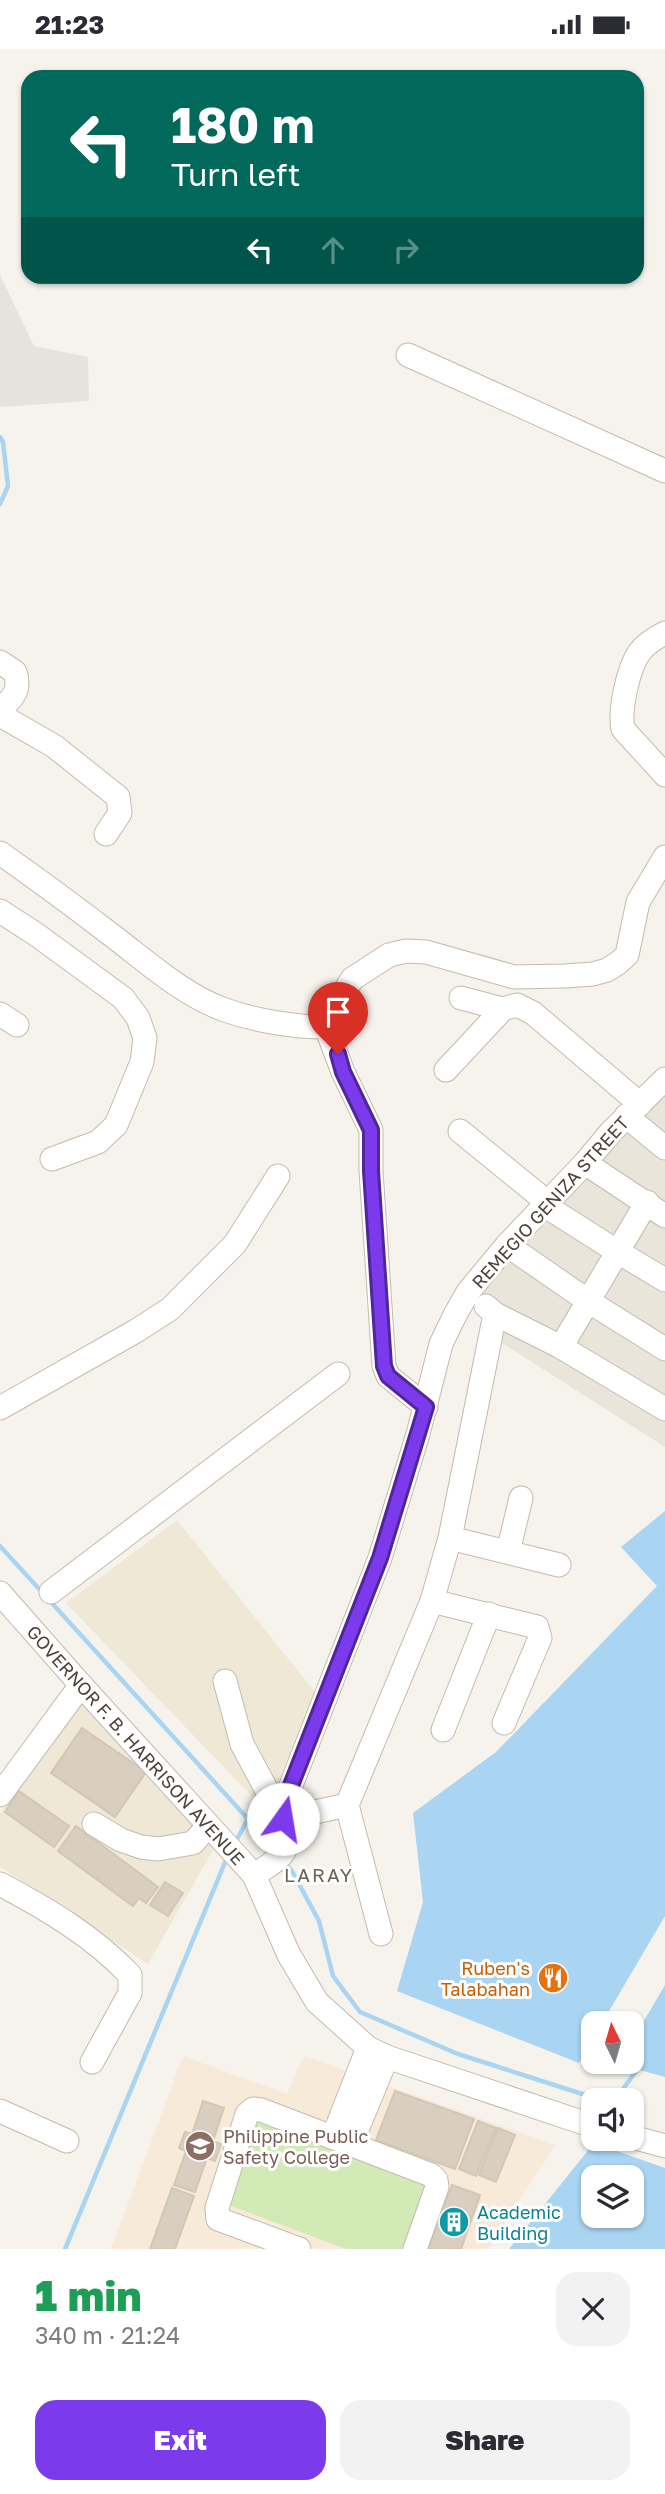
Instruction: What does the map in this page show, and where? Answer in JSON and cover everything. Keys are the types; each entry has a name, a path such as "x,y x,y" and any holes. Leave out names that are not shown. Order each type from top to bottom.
{"street":[{"path":"408,355 665,471"},
{"path":"663,636 639,653 633,666 621,719 624,729 665,775"},
{"path":"0,662 15,672 18,681 18,689 13,699 0,713 54,746 118,797 120,813 106,834"},
{"path":"0,853 53,889 162,974 205,1000 224,1010 246,1016 304,1027 326,1027"},
{"path":"426,1407 388,1376 384,1366 371,1171 371,1130 343,1072 326,1027 352,979 389,955 406,951 426,952 514,977 565,977 607,970 627,955 638,902 665,857"},
{"path":"0,911 123,998 138,1018 145,1038 142,1062 116,1125 98,1142 52,1159"},
{"path":"461,998 503,1009 517,1005 533,1013 633,1110 665,1148"},
{"path":"446,1070 503,1009"},
{"name":"REMEGIO GENIZA STREET","path":"270,1863 290,1839 283,1819 283,1807 380,1558 426,1407 441,1344 468,1292 507,1245 633,1110 664,1081"},
{"path":"460,1131 546,1204 665,1280"},
{"path":"561,1347 618,1252 656,1209 585,1163"},
{"path":"0,1408 170,1309 235,1244 278,1176"},
{"path":"507,1245 588,1301 665,1349"},
{"path":"468,1292 495,1314 561,1347 665,1409"},
{"path":"381,1934 347,1805 432,1601 450,1538 495,1314"},
{"path":"51,1592 338,1374"},
{"path":"508,1552 521,1498"},
{"path":"450,1538 559,1565"},
{"path":"432,1601 537,1627 540,1638 504,1723"},
{"name":"GOVERNOR F. B. HARRISON AVENUE","path":"4,1606 80,1685 146,1747 208,1826 270,1863 289,1955 317,2002 377,2053 581,2122"},
{"path":"443,1730 489,1614"},
{"path":"225,1681 242,1744 283,1819 347,1805"},
{"path":"0,1795 80,1685"},
{"path":"94,1824 131,1844 158,1849 193,1843 208,1826"},
{"path":"0,1884 48,1909 112,1957 130,1975 130,1993 92,2062"},
{"path":"342,2140 377,2053"},
{"path":"299,2249 273,2245 218,2219 216,2209 247,2114 253,2109 261,2109 431,2175 436,2180 437,2187 415,2249"},
{"path":"0,2111 67,2141"},
{"path":"644,2140 665,2146"}],"shaded area":[{"path":"0,275 34,346 88,357 89,401 0,407"},
{"path":"665,1094 665,1447 499,1341 477,1291 617,1133 628,1133"},
{"path":"177,1520 315,1692 266,1811 66,1603"},
{"path":"83,1697 214,1848 148,1964 0,1867 0,1814"},
{"path":"183,2056 287,2094 304,2056 555,2145 488,2249 111,2249"}],"green space":[{"path":"259,2118 428,2181 403,2249 346,2249 226,2204"}],"water":[{"path":"665,1511 665,1916 609,2011 581,2011 579,2063 397,1991 423,1902 413,1813 496,1752 657,1586 621,1547"},
{"path":"665,1985 665,2077 644,2071 644,2021"},
{"path":"588,2151 617,2151 665,2168 665,2249 509,2249"}],"building":[{"path":"82,1728 146,1772 115,1817 51,1773"},
{"path":"19,1791 69,1826 54,1847 5,1812"},
{"path":"76,1826 158,1887 146,1903 139,1898 133,1906 58,1851"},
{"path":"165,1882 183,1893 168,1916 150,1905"},
{"path":"395,2091 474,2119 455,2169 376,2140"},
{"name":"Philippine Public Safety College","path":"203,2101 224,2108 213,2141 221,2144 215,2161 207,2158 195,2192 174,2185 186,2151 179,2148 185,2132 192,2134"},
{"path":"478,2121 496,2128 476,2176 459,2169"},
{"path":"498,2128 515,2135 496,2182 479,2175"},
{"name":"Academic Building","path":"452,2185 480,2195 461,2249 428,2249"},
{"path":"172,2188 194,2196 175,2249 150,2249"}],"waterway":[{"path":"0,437 3,442 8,486 0,504"},
{"path":"0,1546 276,1852"},
{"path":"236,1841 248,1819"},
{"path":"65,2249 226,1860"},
{"path":"284,1862 292,1871 319,1921 333,1976 360,2012 458,2054 581,2094"},
{"path":"624,2088 634,2074"}],"place":[{"name":"Ruben's Talabahan","path":"553,1978"},
{"name":"Philippine Public Safety College","path":"200,2146"},
{"name":"Academic Building","path":"454,2222"}],"district":[{"name":"LARAY","path":"319,1874"}],"route":[{"path":"283,1819 283,1807 288,1793 380,1558 426,1407 388,1376 384,1366 371,1171 371,1130 343,1072 338,1054"}]}
